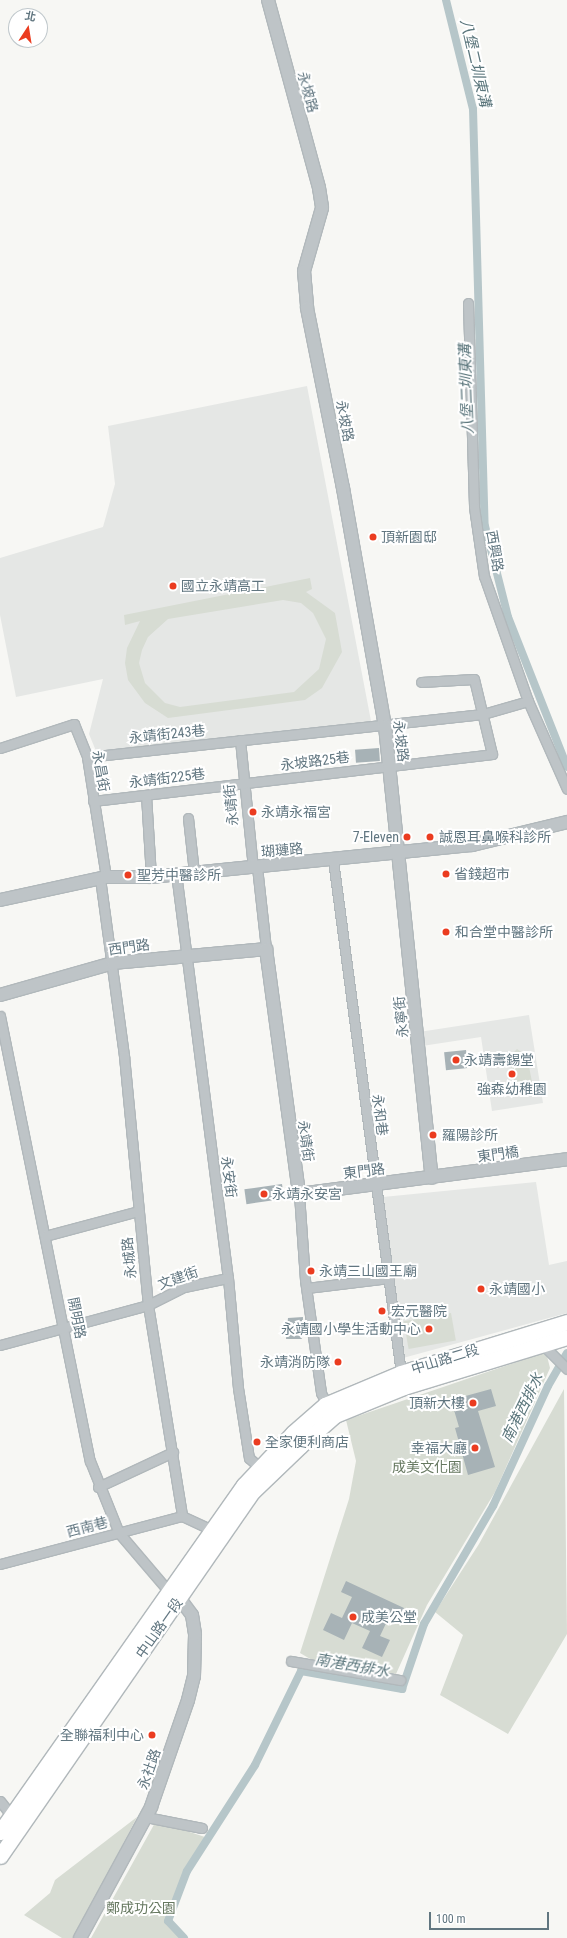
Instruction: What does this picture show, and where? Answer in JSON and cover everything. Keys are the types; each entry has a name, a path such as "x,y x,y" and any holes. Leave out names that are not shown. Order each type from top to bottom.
{"main road":[{"name":"中山路二段","path":"330,1410 401,1373 567,1322"},
{"name":"中山路二段","path":"330,1410 567,1337"},
{"name":"中山路一段","path":"174,1596 212,1530 264,1472 330,1410"},
{"name":"中山路一段","path":"0,1856 17,1821 174,1596 253,1491 264,1472"},
{"name":"中山路一段","path":"0,1832 17,1821"}],"street":[{"name":"永坡路","path":"268,0 319,188 322,208 304,272 307,308 343,488 384,726 390,766 398,854"},
{"name":"西興路","path":"468,303 469,398 478,540 484,576 528,701 567,789"},
{"path":"421,682 471,677 483,714"},
{"name":"永靖街243巷","path":"87,757 251,738 384,726 483,714 528,701"},
{"name":"永坡路25巷","path":"244,783 492,754 483,714"},
{"name":"永昌街","path":"0,748 74,724 87,757 113,963"},
{"name":"永靖街","path":"240,740 244,783 299,1194 307,1288 330,1410"},
{"name":"永靖街225巷","path":"92,801 244,783"},
{"path":"146,795 151,877"},
{"path":"188,818 194,872"},
{"name":"瑚璉路","path":"0,900 103,878 151,877 176,873 398,854 472,845 567,822"},
{"name":"永寧街","path":"398,854 432,1178"},
{"name":"永和巷","path":"333,860 401,1373"},
{"name":"永安街","path":"176,873 228,1278 238,1388 249,1458 264,1472"},
{"name":"西門路","path":"0,995 113,963 266,948"},
{"name":"永城路","path":"113,963 148,1305 173,1452 182,1516"},
{"name":"開明路","path":"0,1016 65,1327 90,1461 98,1487 119,1533 174,1596"},
{"name":"東門橋","path":"432,1178 567,1159"},
{"name":"東門路","path":"299,1194 432,1178"},
{"path":"45,1236 138,1211"},
{"name":"文建街","path":"0,1345 148,1305 184,1287 228,1278"},
{"path":"307,1288 388,1278"},
{"path":"542,1344 567,1369"},
{"path":"98,1487 173,1452"},
{"path":"182,1516 212,1530"},
{"name":"西南巷","path":"0,1564 182,1516"},
{"name":"永社路","path":"80,1938 146,1817 194,1676 192,1615 174,1596"},
{"path":"291,1661 400,1680"},
{"path":"0,1801 17,1821"},
{"path":"146,1817 202,1828"}],"shaded area":[{"name":"國立永靖高工","path":"307,386 371,721 96,751 89,734 103,679 16,697 0,615 0,558 103,527 115,484 108,426"},
{"name":"強森幼稚園","path":"529,1015 543,1103 492,1111 481,1037 422,1046 419,1032"},
{"name":"永靖國小","path":"536,1182 549,1265 567,1261 567,1313 403,1358 383,1197"}],"green space":[{"path":"310,578 312,589 306,592 335,613 342,652 322,688 305,700 168,718 145,703 128,680 125,663 127,648 140,621 125,625 124,615","holes":["283,600 301,603 313,613 326,639 319,669 294,692 180,707 165,703 145,683 139,663 142,650 148,637 168,619"]},
{"path":"517,1049 527,1056 532,1082 523,1090 515,1084 509,1057"},
{"name":"永靖國小學生活動中心","path":"451,1313 456,1341 409,1349 404,1321"},
{"name":"成美文化園","path":"546,1352 550,1368 495,1492 427,1605 396,1674 312,1660 300,1653 349,1499 356,1461 346,1420"},
{"path":"564,1389 567,1634 508,1734 440,1695 463,1635 435,1612 479,1544"},
{"path":"137,1817 74,1938 62,1938 24,1915 50,1893 55,1880"},
{"name":"鄭成功公園","path":"156,1821 208,1838 187,1871 168,1921 182,1938 91,1938"}],"building":[{"path":"379,748 380,761 356,763 355,750"},
{"name":"永靖壽錫堂","path":"466,1050 468,1068 446,1070 444,1052"},
{"name":"永靖永安宮","path":"282,1184 284,1199 246,1204 244,1189"},
{"path":"303,1317 302,1339 286,1339 288,1318"},
{"path":"491,1389 496,1406 478,1411 495,1467 468,1475 455,1428 459,1427 451,1400"},
{"name":"成美公堂","path":"346,1581 404,1608 399,1619 390,1615 380,1636 390,1640 382,1657 362,1648 370,1631 352,1623 344,1640 323,1630 331,1613 342,1618 352,1597 341,1592"}],"waterway":[{"name":"八堡二圳東溝","path":"446,0 473,109 485,526 508,617 567,767"},
{"name":"南港西排水","path":"184,1938 168,1921 187,1871 255,1765 301,1671 402,1689 424,1624 493,1506 548,1386 567,1353"}],"place":[{"name":"頂新園邸","path":"373,537"},
{"name":"國立永靖高工","path":"173,586"},
{"name":"永靖永福宮","path":"253,812"},
{"name":"7-Eleven","path":"407,837"},
{"name":"誠恩耳鼻喉科診所","path":"430,837"},
{"name":"省錢超市","path":"446,874"},
{"name":"聖芳中醫診所","path":"128,875"},
{"name":"和合堂中醫診所","path":"446,932"},
{"name":"永靖壽錫堂","path":"456,1060"},
{"name":"強森幼稚園","path":"512,1074"},
{"name":"羅陽診所","path":"433,1135"},
{"name":"永靖永安宮","path":"264,1194"},
{"name":"永靖三山國王廟","path":"311,1271"},
{"name":"永靖國小","path":"481,1289"},
{"name":"宏元醫院","path":"382,1311"},
{"name":"永靖國小學生活動中心","path":"429,1329"},
{"name":"永靖消防隊","path":"338,1362"},
{"name":"頂新大樓","path":"473,1403"},
{"name":"全家便利商店","path":"257,1442"},
{"name":"幸福大廳","path":"475,1448"},
{"name":"成美公堂","path":"353,1617"},
{"name":"全聯福利中心","path":"152,1735"}]}
